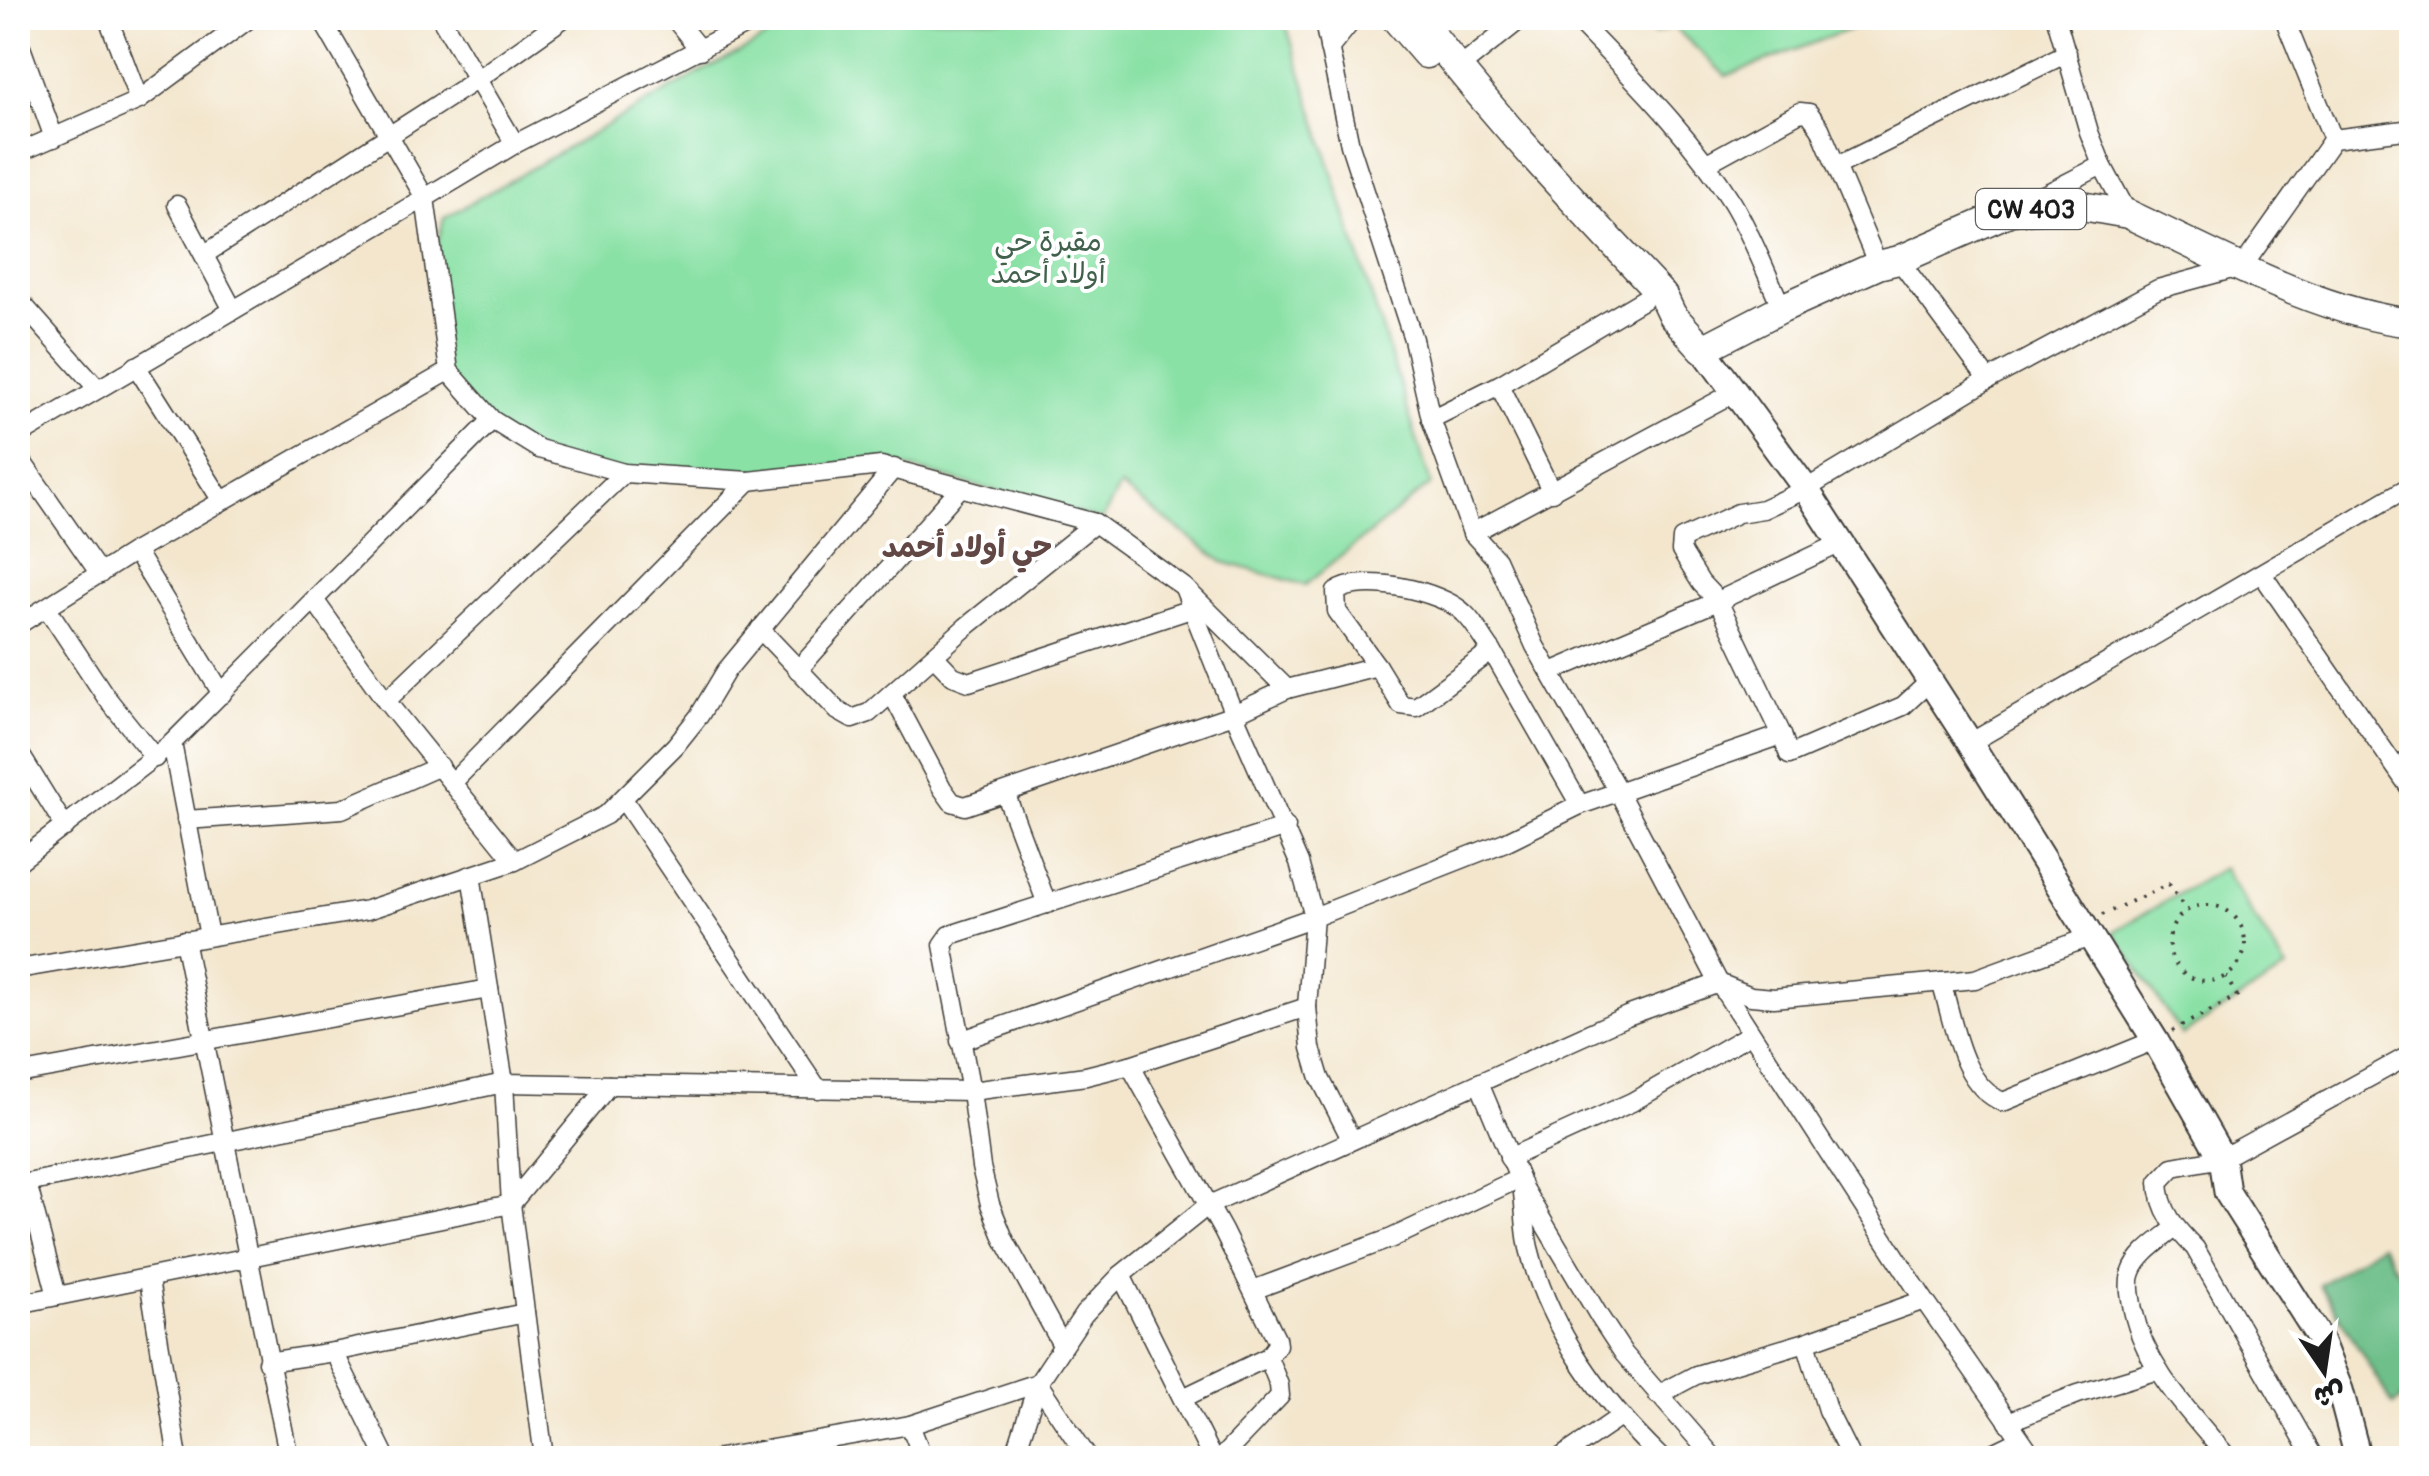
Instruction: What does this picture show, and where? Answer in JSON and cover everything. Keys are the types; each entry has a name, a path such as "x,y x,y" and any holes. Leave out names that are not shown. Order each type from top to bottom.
{"main road":[{"path":"1395,18 1529,178 1644,299 1672,316"},
{"path":"1419,18 1551,177 1662,296 1672,316 1704,349 1842,544 2155,1040 2222,1158 2227,1192 2319,1337 2332,1366 2358,1458"},
{"name":"CW 403","path":"1704,349 1782,308 2011,211 2082,206 2128,214 2300,294 2348,310 2412,323"}],"street":[{"path":"108,18 139,100"},
{"path":"18,153 139,100 229,24 250,18"},
{"path":"321,18 425,198 449,371 492,420 539,449 624,474 748,482 862,466 894,468 1095,523 1184,587 1287,689"},
{"path":"441,18 514,144"},
{"path":"204,254 479,78 564,18"},
{"path":"674,18 700,50"},
{"path":"18,436 514,144 759,18"},
{"path":"1323,18 1350,145 1412,338 1431,419 1472,534 1496,559 1515,606 1719,984 1924,1300 2034,1458"},
{"path":"1329,49 1354,18"},
{"path":"1458,69 1522,18"},
{"path":"1576,18 1678,126 1707,164 1735,207 1782,308"},
{"path":"2056,18 2102,165 2128,214"},
{"path":"2284,18 2333,139"},
{"path":"18,39 54,138"},
{"path":"1837,166 2067,54"},
{"path":"1707,164 1806,112 1820,128 1888,263 1988,380"},
{"path":"1928,682 1903,706 1789,754 1718,601 1681,551 1682,540 1738,513 1762,509 1806,489 1988,380 2158,290 2243,266 2333,139 2412,129"},
{"path":"2011,211 2102,165"},
{"path":"176,205 234,310"},
{"path":"1431,419 1499,385 1644,299"},
{"path":"18,300 98,389"},
{"path":"136,366 222,501"},
{"path":"18,626 135,551 449,371"},
{"path":"1499,385 1552,492"},
{"path":"1472,534 1735,392"},
{"path":"18,862 172,743 492,420"},
{"path":"18,456 100,574"},
{"path":"21,964 367,910 515,861 606,815 675,746 726,671 894,468"},
{"path":"386,701 624,474"},
{"path":"453,782 748,482"},
{"path":"1970,743 2412,485"},
{"path":"798,670 960,488"},
{"path":"760,629 838,711 852,720 869,713 1095,523"},
{"path":"1552,672 1842,544"},
{"path":"135,551 222,694"},
{"path":"2262,574 2412,790"},
{"path":"1492,652 1416,707 1401,705 1338,611 1336,592 1345,585 1413,589 1443,598 1464,612 1492,652 1580,804"},
{"path":"1184,587 1234,714 1286,827 1314,917 1307,1007 1311,1048 1320,1078 1351,1139"},
{"path":"315,601 386,701 515,861"},
{"path":"47,608 106,697 155,758"},
{"path":"934,656 952,676 969,682 1190,609"},
{"path":"892,694 952,802 959,806 974,805 1234,714 1287,689 1377,666"},
{"path":"960,1041 1314,917 1505,842 1580,804 1782,736"},
{"path":"172,743 208,936"},
{"path":"18,750 66,827"},
{"path":"186,820 342,809 440,766"},
{"path":"1006,794 1046,904"},
{"path":"624,799 818,1089"},
{"path":"1062,1345 1004,1239 990,1204 942,951 946,938 1286,827"},
{"path":"472,875 504,1083 512,1204 544,1458"},
{"path":"1014,1458 1038,1383 1084,1314 1122,1274 1207,1206 1627,1016 1719,984 1751,996 1774,998 1941,982 1997,972 2086,931"},
{"path":"184,940 288,1458"},
{"path":"1941,982 1968,1070 1980,1088 2003,1102 2155,1040"},
{"path":"18,1074 489,989"},
{"path":"58,1296 22,1184 504,1083 971,1091 1086,1076 1307,1007"},
{"path":"1510,1158 1632,1102 1750,1034"},
{"path":"2314,1458 2195,1248 2175,1228 2159,1190 2164,1174 2181,1164 2222,1158 2412,1054"},
{"path":"1130,1065 1276,1338 1277,1346 1268,1357 1183,1398"},
{"path":"1479,1083 1520,1183 1600,1316 1658,1395 1714,1458"},
{"path":"18,1304 512,1204 609,1085"},
{"path":"1253,1290 1392,1238 1520,1183"},
{"path":"1520,1183 1530,1253 1571,1346 1620,1416 1662,1458"},
{"path":"2175,1228 2138,1260 2131,1273 2137,1329 2155,1371 2228,1458"},
{"path":"1122,1274 1212,1458"},
{"path":"149,1280 178,1458"},
{"path":"1658,1395 1696,1375 1806,1342 1924,1300"},
{"path":"267,1362 525,1313"},
{"path":"1806,1342 1827,1410 1851,1458"},
{"path":"334,1352 386,1458"},
{"path":"1221,1458 1280,1396 1268,1357"},
{"path":"2008,1422 2078,1394 2155,1371"},
{"path":"720,1458 808,1451 910,1425 1038,1383"},
{"path":"1038,1383 1088,1458"},
{"path":"1560,1458 1620,1416"},
{"path":"910,1425 923,1458"},
{"path":"1984,1458 2020,1440"}],"path":[{"path":"2086,931 2168,884 2186,910"},
{"path":"2210,904 2222,907 2240,922 2246,946 2242,958 2226,976 2200,980 2178,968 2168,944 2176,919 2186,910 2210,904"},
{"path":"2155,1040 2238,996 2226,976"}],"green space":[{"name":"مقبرة حي أولاد أحمد","path":"804,18 1284,18 1431,484 1305,585 1223,562 1120,486 1102,520 880,460 748,478 619,476 526,450 446,391 435,253 444,218"},
{"path":"1647,18 1879,18 1726,76 1673,26 1654,34"},
{"path":"2223,868 2287,969 2182,1035 2113,932"},
{"path":"2381,1244 2411,1293 2411,1393 2393,1405 2320,1285"}],"district":[{"name":"حي أولاد أحمد","path":"967,547"}]}
